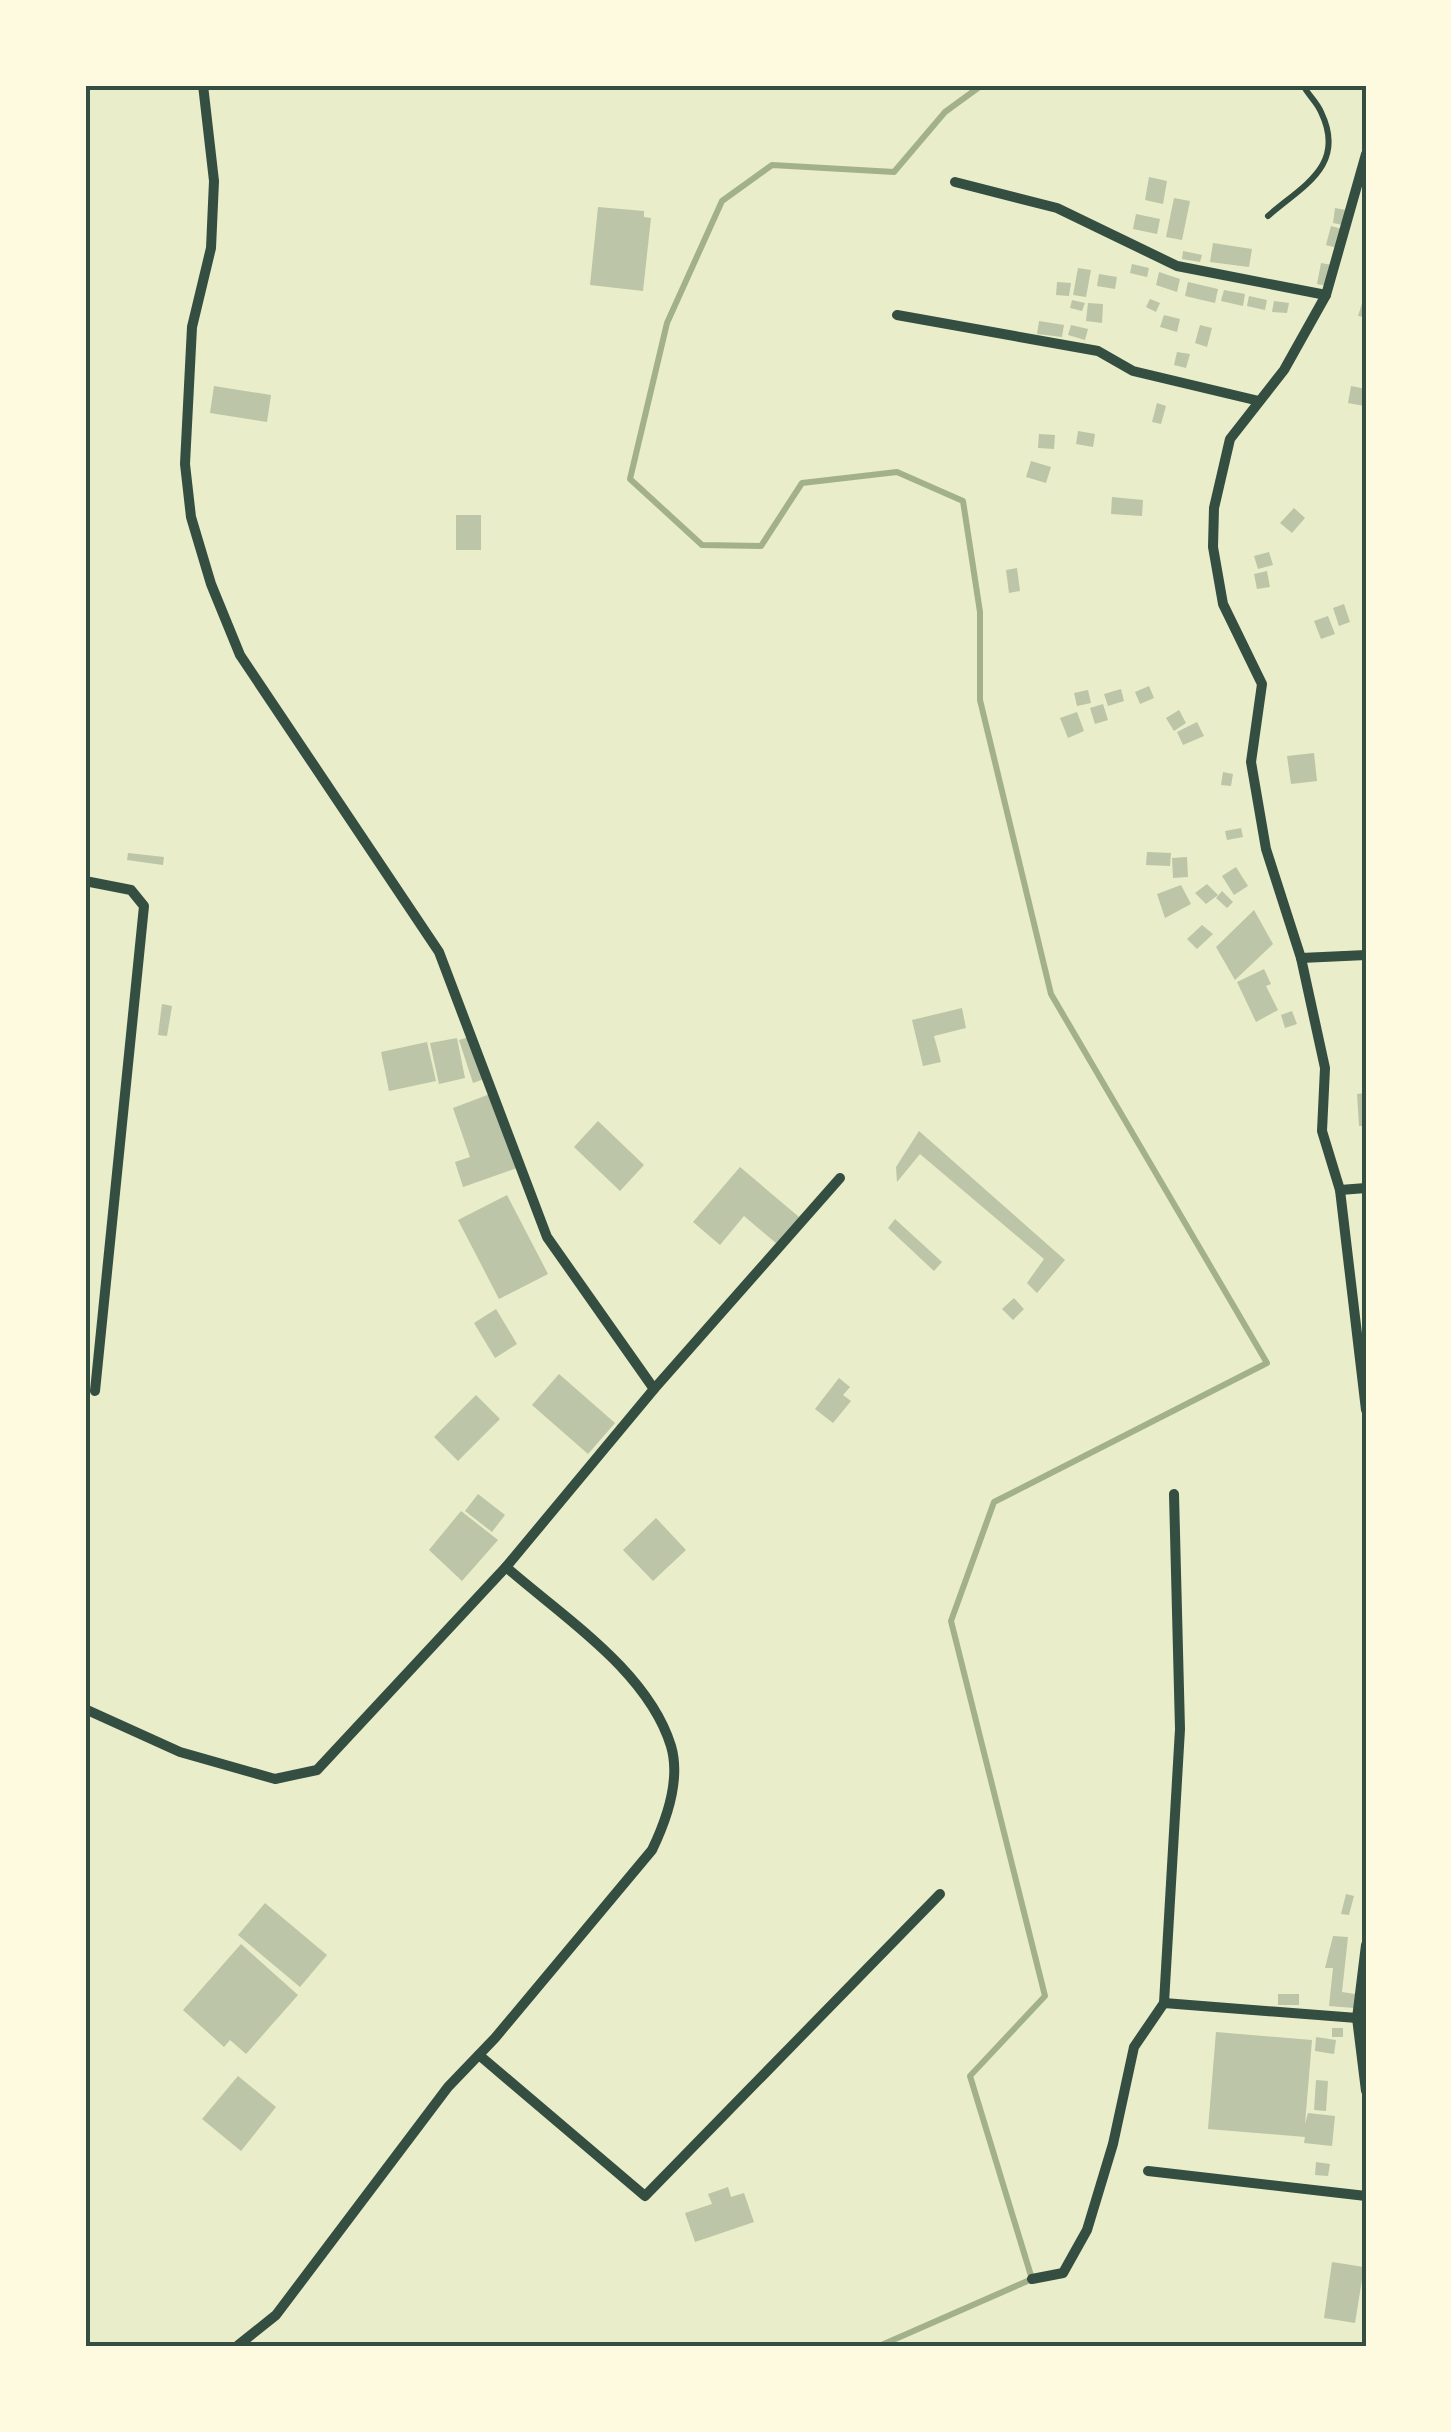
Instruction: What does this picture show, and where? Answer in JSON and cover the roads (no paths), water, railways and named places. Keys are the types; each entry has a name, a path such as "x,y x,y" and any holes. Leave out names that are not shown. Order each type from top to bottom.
{"street":[{"path":"203,85 214,198 211,248 192,327 185,464 191,516 211,584 240,656 439,952 547,1237 654,1389"},
{"path":"1366,154 1326,294 1284,370 1238,425 1224,459 1214,508 1214,572 1223,604 1262,684 1251,762 1266,849 1302,958 1325,1068 1322,1131 1340,1190 1366,1410"},
{"path":"955,182 1016,194 1057,208 1177,266 1326,294"},
{"path":"898,315 1098,351 1133,371 1260,402"},
{"path":"85,881 131,890 144,906 96,1392"},
{"path":"1302,958 1366,956"},
{"path":"85,1710 180,1752 276,1779 317,1770 506,1568 654,1389 840,1178"},
{"path":"1340,1190 1366,1188"},
{"path":"1032,2278 1063,2273 1088,2230 1114,2144 1134,2047 1164,2003 1180,1729 1174,1494"},
{"path":"236,2347 276,2316 448,2087 652,1850 670,1813 672,1748 648,1704 619,1666 506,1568"},
{"path":"479,2055 644,2196 940,1894"},
{"path":"1366,1945 1357,2018 1366,2091"},
{"path":"1164,2003 1357,2018"},
{"path":"1148,2171 1366,2196"}],"lane":[{"path":"1268,216 1320,174 1327,156 1328,131 1320,109 1302,85"}],"waterway":[{"path":"877,2347 1032,2279 970,2076 1045,1996 951,1621 994,1502 1267,1363 1051,994 980,700 980,612 963,501 897,472 802,483 761,546 702,545 630,479 667,323 722,201 772,165 894,172 945,112 982,85"}]}
